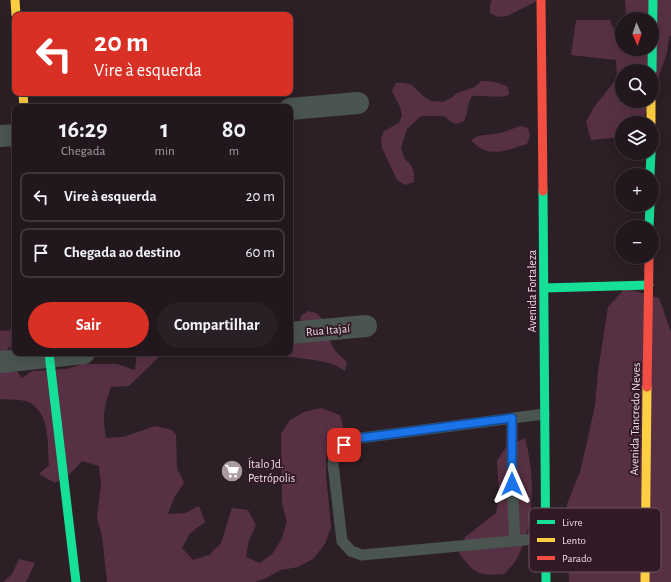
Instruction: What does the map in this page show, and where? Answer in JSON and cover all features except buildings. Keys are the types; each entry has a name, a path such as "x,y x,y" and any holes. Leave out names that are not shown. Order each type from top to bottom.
{"street":[{"path":"15,0 16,12"},
{"name":"Avenida Fortaleza","path":"541,0 545,508"},
{"path":"652,64 653,0"},
{"path":"293,109 358,103"},
{"path":"0,136 12,135"},
{"name":"Avenida Tancredo Neves","path":"646,508 649,264"},
{"path":"544,288 649,285"},
{"name":"Rua Itajaí","path":"293,334 366,326"},
{"path":"0,362 42,356"},
{"path":"49,356 76,582"},
{"name":"Avenida Fortaleza","path":"546,572 546,582"},
{"name":"Avenida Tancredo Neves","path":"645,572 645,582"}],"lane":[{"path":"529,540 362,555 350,551 342,541 332,464 335,450 353,439 544,414"},
{"path":"512,418 514,541"}],"shaded area":[{"path":"492,0 539,0 507,16 498,17 490,13 490,5"},
{"path":"625,0 671,0 671,35 669,37 667,53 659,75 659,64 616,64 616,60 571,55 576,20 610,20 615,32 615,56 659,56 659,12 626,12"},
{"path":"481,81 495,82 505,85 508,87 509,95 500,97 472,96 464,121 456,124 444,116 421,116 407,129 401,148 404,158 411,165 414,173 414,182 405,185 397,180 382,148 381,139 384,131 399,123 402,115 400,107 392,91 396,83 412,85 424,97 432,101 443,102 457,93 475,87"},
{"path":"615,81 615,108 647,108 645,116 615,116 615,138 591,140 586,122 594,107"},
{"path":"520,126 528,128 530,136 527,144 505,151 491,152 484,150 471,140 478,136 501,133"},
{"path":"625,288 659,298 671,332 671,582 569,582 569,572 661,572 661,508 567,508 567,504 580,472 595,405 598,371 608,307"},
{"path":"308,311 316,313 329,325 332,346 347,362 345,371 339,367 327,363 282,356 293,356 293,329 300,323 301,316"},
{"path":"12,329 12,346 7,349 12,364 22,378 32,371 66,369 83,364 117,364 135,370 137,356 160,356 129,386 111,387 104,412 106,438 123,437 155,426 172,430 176,435 177,468 184,483 174,498 168,514 185,513 199,506 205,522 190,533 182,548 193,560 209,555 221,543 232,508 248,510 256,525 249,540 246,557 260,563 273,553 282,538 287,521 282,504 281,434 290,420 304,412 321,408 340,415 344,430 330,440 326,457 326,474 331,527 325,544 313,559 298,567 281,570 255,582 107,582 102,536 97,518 101,484 99,466 82,461 70,474 55,483 39,474 49,465 48,439 41,414 35,407 26,401 0,399 0,331"},
{"path":"525,438 531,468 531,508 529,508 529,521 523,546 515,562 504,574 489,575 473,569 459,553 465,537 496,513 499,496 497,461 506,447"},
{"path":"19,559 35,563 26,582 3,582 12,574"}],"traffic: fast":[{"path":"652,64 653,0"},
{"path":"650,168 651,160"},
{"path":"543,191 545,508"},
{"path":"649,220 650,212"},
{"path":"544,288 649,285"},
{"path":"49,356 76,582"},
{"path":"546,572 546,582"}],"traffic: slow":[{"path":"15,0 16,12"},
{"path":"23,96 24,104"},
{"path":"651,108 651,116"},
{"path":"646,508 647,387"},
{"path":"645,572 645,582"}],"traffic: jam":[{"path":"541,0 543,191"},
{"path":"647,387 649,264"}],"place":[{"name":"Ítalo Jd. Petrópolis","path":"232,471"}],"route":[{"path":"344,445 353,439 512,418 512,484"}]}
